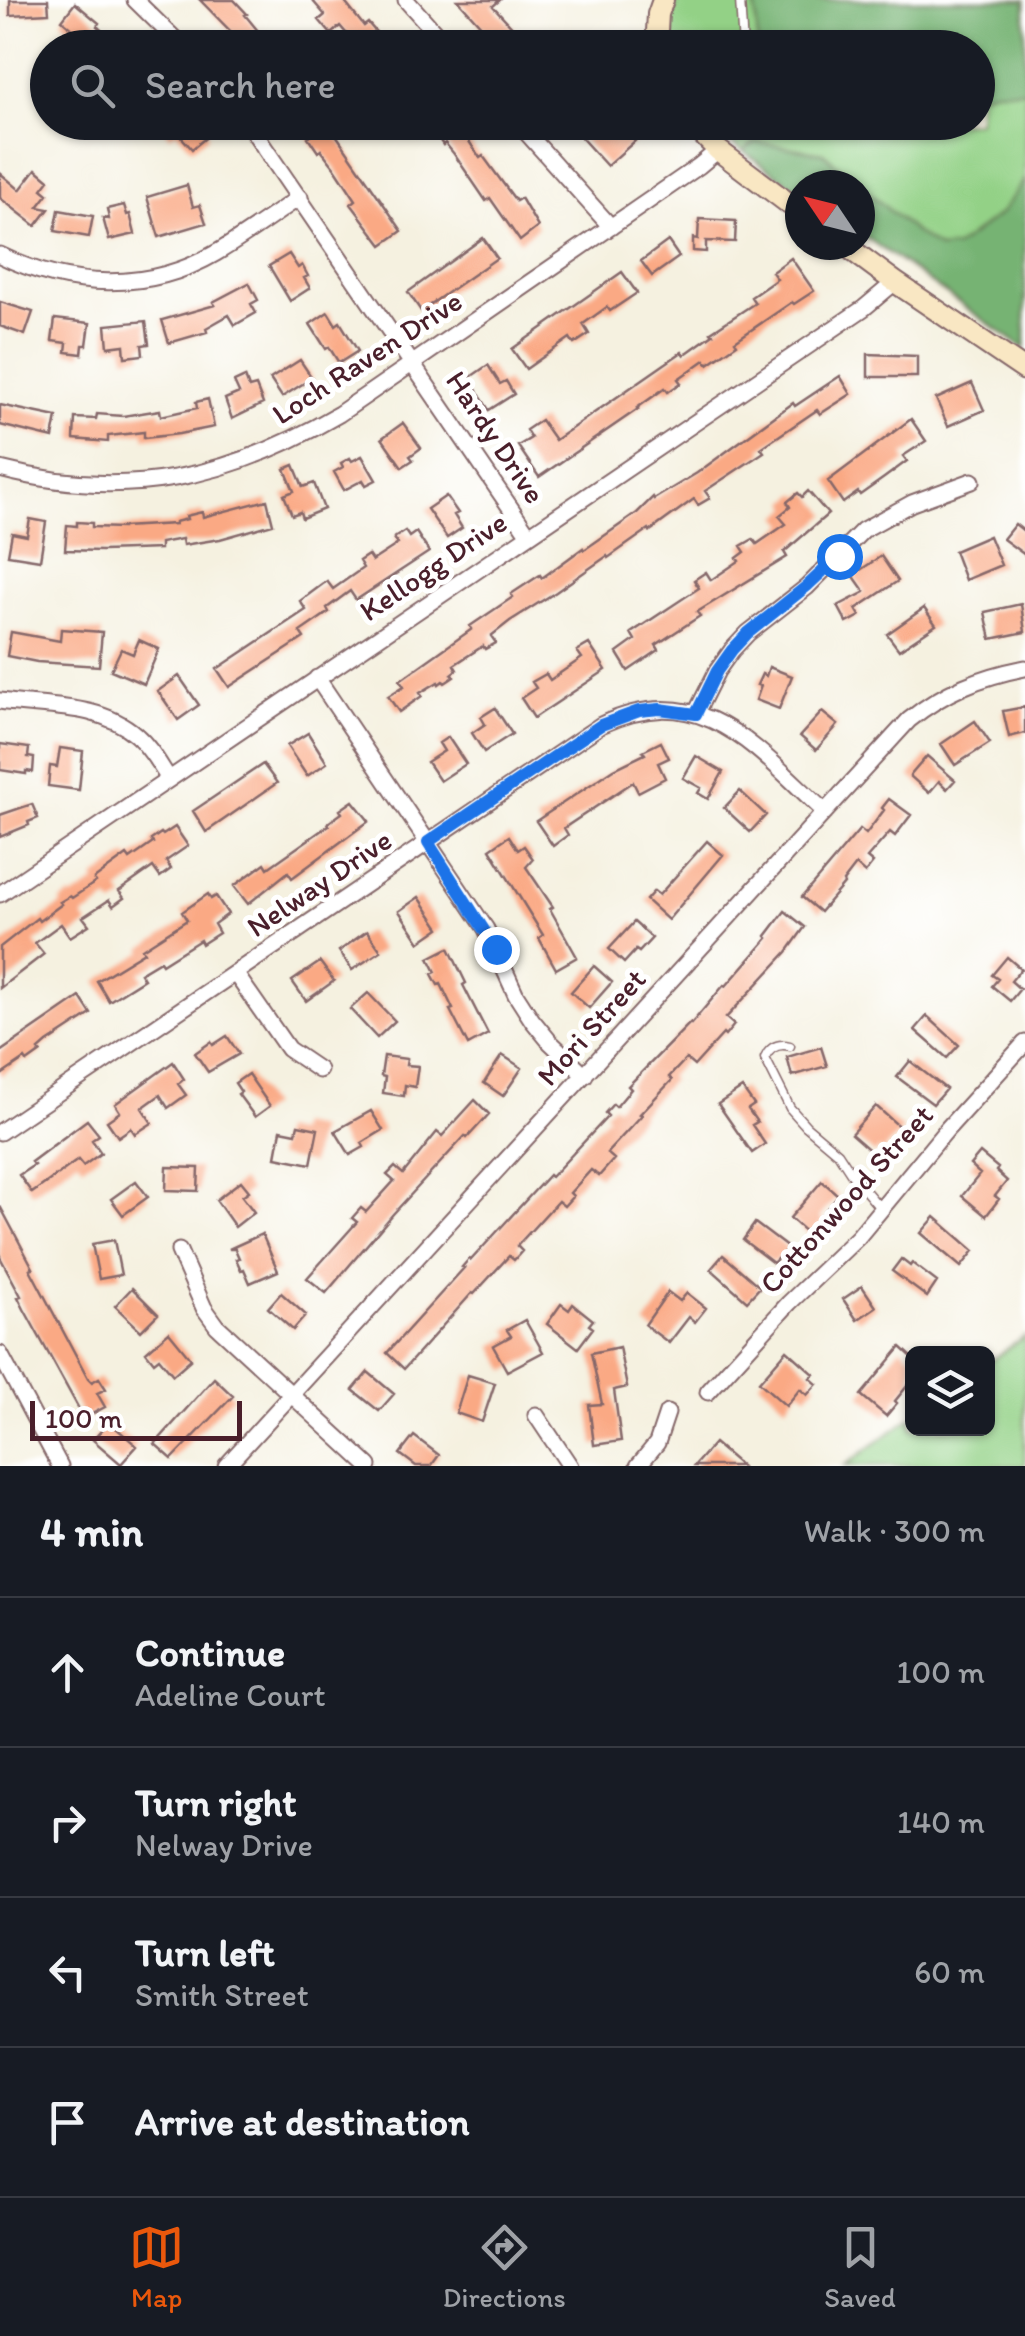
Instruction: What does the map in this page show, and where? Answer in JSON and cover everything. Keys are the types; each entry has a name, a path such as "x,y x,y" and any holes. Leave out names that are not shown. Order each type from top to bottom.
{"main road":[{"path":"657,30 663,0"},
{"path":"714,140 785,199"},
{"path":"865,260 1025,370"}],"street":[{"path":"134,0 165,30"},
{"path":"406,0 433,30"},
{"name":"Hardy Drive","path":"260,140 529,534"},
{"path":"533,140 611,227"},
{"name":"Loch Raven Drive","path":"0,470 98,484 181,478 221,469 297,438 340,414 698,166 704,140"},
{"path":"0,255 50,276 78,281 134,281 176,271 214,254 300,197"},
{"name":"Kellogg Drive","path":"0,894 864,308 895,282"},
{"path":"696,714 732,650 807,586 863,530 912,503 972,481"},
{"name":"Mori Street","path":"226,1466 909,720 952,690 1025,668"},
{"path":"317,678 486,930 532,1020 585,1074"},
{"path":"0,701 85,710 105,716 137,735 170,779"},
{"name":"Nelway Drive","path":"0,1132 601,725 639,711 660,709 696,714 727,726 825,812"},
{"path":"235,973 288,1049 318,1070"},
{"name":"Cottonwood Street","path":"708,1392 789,1303 858,1237 948,1128 1025,1044"},
{"path":"178,1250 204,1308 217,1326 368,1466"},
{"path":"0,1354 60,1466"},
{"path":"638,1466 657,1443 666,1413"},
{"path":"536,1414 570,1466"}],"lane":[{"path":"740,0 742,30"},
{"path":"790,1046 772,1048 765,1058 790,1108 838,1153 880,1208"}],"green space":[{"path":"678,0 1025,0 1025,349 875,244 875,170 785,170 785,180 727,140 995,140 995,30 668,30"},
{"path":"755,0 1025,0 1025,90 995,90 995,30 757,30"},
{"path":"756,142 823,153 843,170 785,170 785,180 743,151"},
{"path":"1025,179 1025,349 875,244 875,198 939,249 956,247 1001,213"},
{"path":"1025,1336 1025,1466 844,1466 905,1422 905,1436 995,1436 995,1358"}],"building":[{"path":"10,0 48,0 49,13 10,15"},
{"path":"200,0 234,0 257,30 229,30"},
{"path":"312,0 343,0 364,26 368,23 374,30 343,30 340,26 328,30 319,20 325,15"},
{"path":"458,0 500,0 493,6 515,30 485,30"},
{"path":"75,3 99,23 101,30 74,30 62,20"},
{"path":"184,140 203,140 192,149"},
{"path":"310,140 340,140 402,231 382,245 351,204 356,200 335,168 321,150 318,152"},
{"path":"440,140 468,140 516,201 521,198 538,227 520,241 490,198 486,201 454,154"},
{"path":"583,140 634,140 635,141 607,166"},
{"path":"36,169 49,180 42,189 48,194 38,207 49,209 36,226 0,198 0,173 20,190"},
{"path":"187,185 193,207 200,205 206,223 159,237 147,197"},
{"path":"124,205 135,234 109,240 103,218 109,219 107,209"},
{"path":"59,210 93,216 89,237 55,231"},
{"path":"699,219 736,221 735,242 706,241 706,252 693,251"},
{"path":"483,238 497,258 421,311 408,292"},
{"path":"668,241 679,257 652,276 641,261"},
{"path":"289,254 298,268 302,265 310,288 290,301 269,266"},
{"path":"792,260 814,291 735,341 737,344 708,364 705,360 678,379 681,383 668,392 665,388 539,477 518,446 531,438 526,430 541,420 555,440 755,303 751,297 777,279 772,272"},
{"path":"622,272 637,293 583,324 589,334 574,344 570,338 526,369 512,349"},
{"path":"249,283 258,300 251,304 256,313 235,325 229,315 206,328 207,332 169,343 162,320 215,305 213,302"},
{"path":"0,302 33,312 25,335 0,326"},
{"path":"328,312 336,325 340,322 358,351 339,363 310,324"},
{"path":"55,319 90,323 82,354 66,352 67,343 52,341"},
{"path":"146,321 149,344 142,345 143,355 125,357 124,345 108,347 106,325"},
{"path":"868,354 917,356 917,377 868,377"},
{"path":"300,360 312,378 282,397 270,379"},
{"path":"488,365 500,384 506,381 514,394 489,410 469,378"},
{"path":"840,376 851,394 820,414 817,410 761,448 764,452 705,491 710,498 698,505 694,499 510,621 491,636 496,643 485,649 483,646 454,665 454,677 420,693 422,696 399,712 388,696 404,686 400,680 472,629 470,626 513,597 511,594 540,575 542,578 637,513 653,497 697,473 793,403 795,406"},
{"path":"245,377 249,388 256,386 263,404 232,419 225,399 239,393 234,382"},
{"path":"972,383 984,410 948,426 936,399"},
{"path":"208,399 214,427 144,438 144,432 108,436 108,442 74,439 75,418 160,410 161,416 197,408 196,402"},
{"path":"0,405 57,417 53,438 0,425"},
{"path":"911,419 926,441 903,456 907,461 843,503 828,481"},
{"path":"403,423 421,448 402,467 382,438"},
{"path":"362,456 376,480 366,485 363,480 344,490 334,472 343,467 341,463"},
{"path":"294,465 303,487 314,483 324,509 302,518 300,512 292,515 284,495 294,491 285,469"},
{"path":"808,491 828,514 784,552 787,557 697,612 700,616 656,645 659,650 628,671 617,653 635,640 631,633 699,588 694,580 706,572 711,580 739,561 737,558 745,552 741,546 753,539 757,544 786,524 779,516 790,507 787,502"},
{"path":"446,496 458,513 454,515 462,528 447,538 427,509"},
{"path":"267,500 273,524 220,539 183,545 182,539 160,543 160,549 65,550 67,525 77,526 77,522 122,528 175,524 187,519 186,516 202,512 203,517"},
{"path":"30,519 46,522 40,560 8,555 12,533 27,536"},
{"path":"1015,524 1025,532 1025,555 1003,539"},
{"path":"405,531 409,537 416,532 429,552 356,600 350,591 300,632 304,638 229,687 217,669 306,610 300,601 327,581 333,589 363,568 359,561 368,555 372,561 398,544 394,538"},
{"path":"989,536 1001,565 965,580 954,551"},
{"path":"881,556 898,581 856,609 860,616 847,623 838,606 865,592 853,575"},
{"path":"1021,604 1025,632 991,639 985,612"},
{"path":"924,608 936,625 899,650 887,634"},
{"path":"61,629 102,632 99,666 7,656 11,632 60,641"},
{"path":"139,640 159,649 144,684 111,670 121,649 133,654"},
{"path":"589,644 606,670 534,718 521,698 536,688 532,682 546,674 550,680 582,658 577,651"},
{"path":"769,667 792,676 779,709 756,700 761,686 757,685"},
{"path":"179,676 199,705 178,720 158,691"},
{"path":"1025,707 1025,733 1009,737 1003,711"},
{"path":"495,708 512,734 484,752 472,733 485,724 481,717"},
{"path":"822,712 838,725 816,750 800,736"},
{"path":"975,721 990,743 955,765 941,744"},
{"path":"308,733 327,763 307,776 287,746"},
{"path":"448,737 466,764 440,781 427,762 444,751 439,743"},
{"path":"661,742 669,758 658,763 665,778 638,792 633,782 564,828 568,835 553,846 536,821"},
{"path":"0,744 29,748 28,757 34,758 33,772 0,770"},
{"path":"60,748 83,751 79,790 48,786 50,766 57,767"},
{"path":"696,756 723,772 708,799 698,793 701,788 683,778"},
{"path":"927,756 955,780 947,789 939,781 929,793 910,776"},
{"path":"263,764 277,783 206,832 193,811"},
{"path":"740,791 766,815 750,832 724,808"},
{"path":"889,799 911,815 895,836 890,832 867,858 873,863 865,873 856,865 820,912 802,897 860,829 866,834"},
{"path":"353,801 369,821 292,878 288,872 248,904 234,886 265,863 268,868 329,825"},
{"path":"32,804 38,818 0,837 0,815"},
{"path":"175,827 188,846 166,861 171,869 160,877 153,867 119,891 124,898 113,906 109,900 83,917 89,925 70,937 61,924 35,943 44,954 0,988 0,947 60,902 96,882 94,879 127,855 130,859 153,843 151,840"},
{"path":"509,836 518,850 524,846 533,859 526,867 553,907 550,909 577,957 556,969 539,938 543,935 490,849"},
{"path":"707,841 723,855 668,920 646,900 654,891 659,895"},
{"path":"208,894 211,899 216,896 228,914 214,924 219,933 140,973 144,979 109,1001 97,981 187,920 182,912"},
{"path":"419,897 440,928 420,942 399,911"},
{"path":"785,911 805,927 726,1018 734,1025 725,1036 694,1066 686,1059 607,1153 614,1159 599,1176 591,1170 564,1206 558,1201 517,1246 522,1251 514,1260 509,1256 404,1369 387,1353 469,1259 608,1116 605,1113 613,1104 616,1107 631,1089 628,1086 726,986 768,938"},
{"path":"634,922 652,938 624,963 609,949"},
{"path":"367,931 381,951 352,970 339,951"},
{"path":"449,948 488,1034 468,1045 441,984 432,974 436,972 429,958"},
{"path":"1007,957 1021,969 1011,981 1020,989 1010,1001 992,986 998,979 992,975"},
{"path":"320,962 334,981 306,1001 292,981"},
{"path":"594,966 612,982 589,1008 571,992"},
{"path":"368,993 395,1021 377,1038 350,1009"},
{"path":"80,997 91,1014 47,1043 27,1062 25,1059 0,1076 0,1052"},
{"path":"927,1016 959,1045 947,1058 915,1030"},
{"path":"227,1036 239,1054 208,1072 195,1053"},
{"path":"821,1047 827,1066 792,1076 787,1057"},
{"path":"502,1055 522,1068 503,1096 484,1083"},
{"path":"384,1056 407,1059 406,1065 418,1066 415,1087 405,1085 404,1096 383,1093"},
{"path":"910,1061 946,1089 933,1104 897,1077"},
{"path":"173,1062 184,1079 178,1084 186,1095 168,1108 160,1095 142,1108 152,1123 135,1134 131,1128 118,1137 107,1121 120,1112 115,1104"},
{"path":"248,1074 270,1106 255,1117 235,1083"},
{"path":"742,1088 754,1105 748,1109 757,1122 752,1125 765,1144 752,1153 718,1104"},
{"path":"475,1100 489,1114 393,1214 326,1293 307,1278 357,1222 352,1218 361,1208 366,1212 394,1181 387,1175 395,1167 403,1174 437,1132 442,1136"},
{"path":"876,1106 903,1130 882,1152 879,1149 874,1154 851,1134"},
{"path":"371,1111 383,1130 350,1155 335,1131"},
{"path":"87,1120 99,1135 92,1140 101,1153 83,1166 78,1160 32,1193 19,1175"},
{"path":"298,1125 318,1129 311,1164 276,1157 281,1130 296,1133"},
{"path":"980,1153 1007,1181 986,1216 962,1196 980,1174 970,1165"},
{"path":"167,1167 199,1168 198,1191 166,1190"},
{"path":"136,1181 148,1197 123,1215 111,1199"},
{"path":"241,1181 249,1191 242,1196 254,1212 235,1227 216,1200"},
{"path":"822,1181 838,1195 810,1236 790,1218"},
{"path":"0,1206 88,1378 92,1382 99,1378 106,1389 97,1393 105,1407 84,1418 0,1257"},
{"path":"935,1217 974,1251 961,1267 921,1233"},
{"path":"755,1223 788,1248 773,1263 743,1240"},
{"path":"262,1234 278,1271 250,1283 236,1259 239,1258 235,1249 229,1249"},
{"path":"114,1240 121,1275 99,1279 92,1244"},
{"path":"723,1255 760,1287 747,1301 711,1269"},
{"path":"901,1259 937,1282 927,1297 892,1271"},
{"path":"862,1286 876,1307 857,1320 843,1299"},
{"path":"132,1288 158,1314 141,1331 115,1306"},
{"path":"668,1292 680,1301 687,1293 706,1308 695,1322 689,1317 669,1343 645,1325"},
{"path":"281,1293 306,1315 293,1330 268,1308"},
{"path":"561,1304 569,1310 573,1304 593,1320 589,1325 593,1328 578,1348 547,1324"},
{"path":"525,1320 543,1352 507,1371 493,1346 511,1336 507,1330"},
{"path":"169,1332 191,1359 173,1375 159,1358 154,1362 146,1352"},
{"path":"619,1347 627,1387 614,1390 621,1441 594,1445 589,1405 602,1404 591,1353"},
{"path":"901,1347 905,1351 905,1389 886,1416 861,1395"},
{"path":"787,1350 814,1374 810,1378 817,1384 807,1395 800,1389 786,1406 759,1382"},
{"path":"368,1372 394,1394 379,1411 353,1390"},
{"path":"468,1375 495,1383 482,1422 456,1413"},
{"path":"214,1378 233,1396 172,1459 155,1444"},
{"path":"109,1422 137,1446 121,1464 93,1440"},
{"path":"414,1436 439,1455 431,1466 416,1466 400,1454"},
{"path":"714,1443 741,1466 694,1466"}],"route":[{"path":"496,949 428,842 601,725 639,711 680,710 696,714 732,650 839,556"}]}
